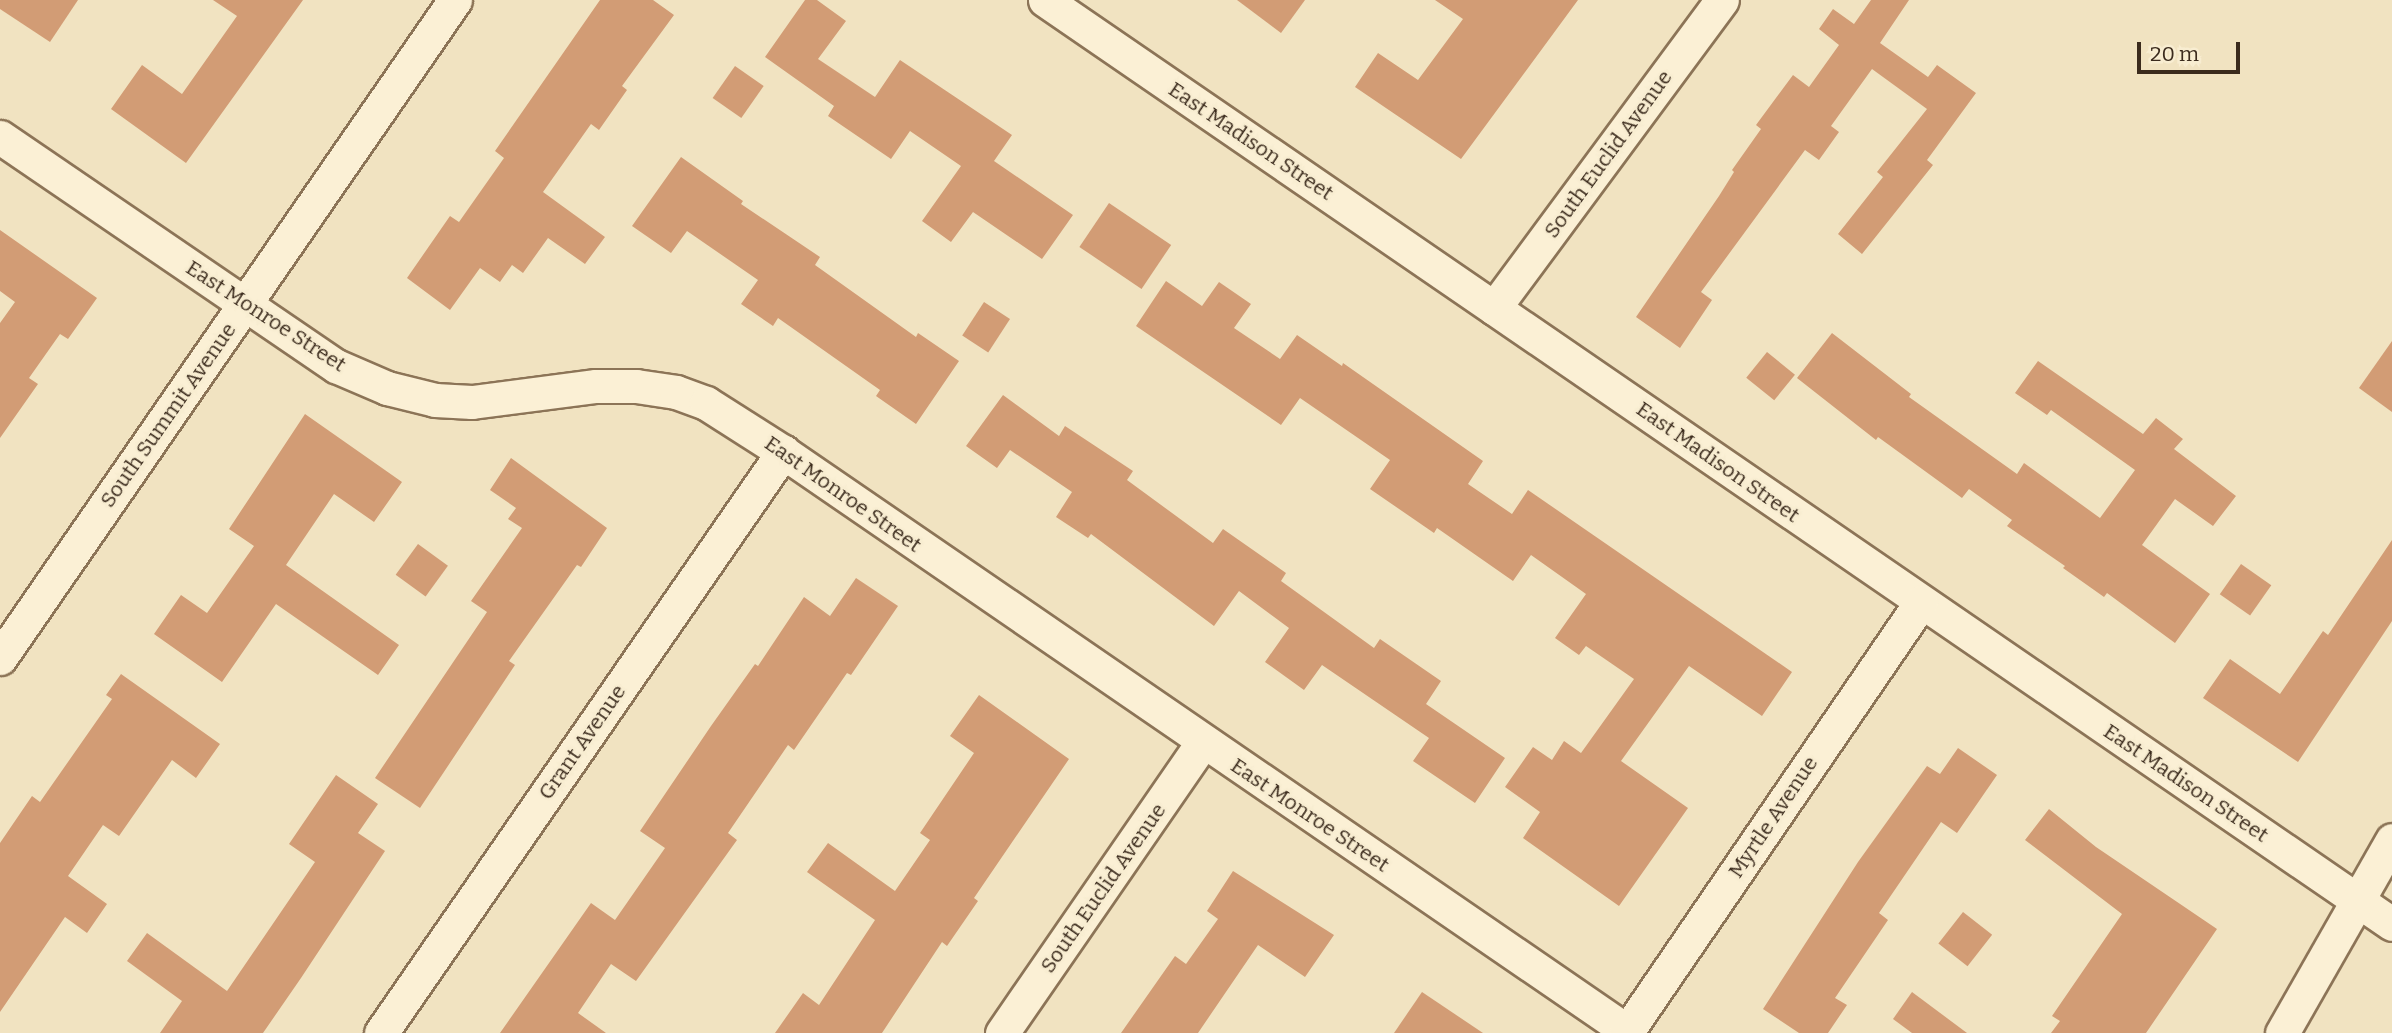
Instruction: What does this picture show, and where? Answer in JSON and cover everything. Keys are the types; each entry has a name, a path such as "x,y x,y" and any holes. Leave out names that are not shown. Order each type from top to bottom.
{"street":[{"name":"South Summit Avenue","path":"0,658 455,0"},
{"name":"East Madison Street","path":"1045,0 2392,925"},
{"name":"South Euclid Avenue","path":"1494,308 1721,0"},
{"name":"East Monroe Street","path":"0,137 336,366 387,388 435,400 472,402 596,386 636,386 676,392 706,403 783,452 1626,1032"},
{"name":"Grant Avenue","path":"381,1033 783,452"},
{"name":"Myrtle Avenue","path":"1626,1032 1921,602"},
{"name":"South Euclid Avenue","path":"1002,1033 1203,743"},
{"path":"2282,1033 2392,840"}],"building":[{"path":"0,0 78,0 50,42 0,9"},
{"path":"213,0 303,0 186,163 111,109 142,65 182,94 237,16"},
{"path":"600,0 653,0 674,15 622,86 627,90 599,130 591,124 543,192 605,237 585,264 548,238 523,273 512,265 500,282 480,268 450,310 407,278 450,216 459,222 504,158 495,151"},
{"path":"805,0 817,0 846,21 818,59 875,97 900,60 1012,135 994,161 1073,215 1042,259 973,212 951,242 922,221 961,166 910,131 891,159 828,116 834,106 765,57"},
{"path":"1237,0 1305,0 1281,33"},
{"path":"1435,0 1578,0 1461,159 1355,87 1378,53 1418,80 1463,19"},
{"path":"1871,0 1909,0 1880,43 1928,77 1937,65 1976,93 1927,160 1933,165 1862,254 1838,234 1883,177 1877,172 1927,109 1872,69 1831,126 1839,132 1819,160 1805,150 1701,292 1712,300 1680,348 1636,317 1719,196 1734,172 1732,170 1761,129 1756,125 1793,75 1809,87 1839,45 1819,29 1833,9 1854,24"},
{"path":"735,66 764,86 741,118 713,98"},
{"path":"681,157 743,201 741,204 820,257 815,265 916,337 918,333 959,361 916,424 876,396 880,390 778,318 773,326 741,304 758,280 687,231 671,253 632,226"},
{"path":"1109,203 1171,245 1142,289 1079,247"},
{"path":"0,230 97,298 68,339 60,334 29,378 38,384 0,438 0,323 15,302 0,291"},
{"path":"1166,281 1202,306 1219,282 1251,304 1234,328 1280,359 1297,335 1342,366 1343,363 1483,461 1468,484 1512,514 1528,490 1792,672 1762,716 1689,666 1621,761 1688,808 1619,906 1523,838 1540,812 1505,787 1533,747 1552,760 1564,741 1581,753 1634,679 1586,646 1579,655 1555,638 1586,594 1531,555 1513,581 1437,528 1434,533 1370,489 1390,460 1300,398 1281,425 1136,326"},
{"path":"984,302 1010,319 988,352 962,336"},
{"path":"1832,333 1911,394 1909,397 2017,474 2024,463 2100,518 2135,470 2051,410 2047,415 2015,393 2038,361 2143,434 2156,418 2183,439 2174,449 2236,496 2213,526 2175,499 2142,545 2210,594 2175,643 2107,593 2104,597 2063,568 2065,566 2007,526 2012,520 1969,489 1962,498 1878,437 1876,440 1797,378"},
{"path":"2392,341 2392,412 2359,388"},
{"path":"1767,352 1795,375 1774,400 1746,378"},
{"path":"1003,395 1059,436 1065,426 1133,471 1127,480 1213,543 1223,529 1286,573 1281,581 1374,648 1380,639 1441,681 1426,704 1505,758 1475,803 1413,761 1429,738 1322,665 1304,690 1265,662 1289,628 1239,591 1214,626 1091,534 1088,538 1056,517 1072,492 1010,450 997,468 966,446"},
{"path":"305,414 402,482 374,522 334,494 286,565 399,645 378,675 276,604 222,682 154,634 181,595 207,613 254,546 229,529"},
{"path":"511,458 607,528 581,567 577,565 509,661 515,665 420,808 375,778 487,612 471,601 522,528 508,519 516,508 490,490"},
{"path":"2392,540 2392,621 2298,762 2203,698 2230,659 2280,694 2323,631 2328,635"},
{"path":"418,544 448,566 426,596 396,575"},
{"path":"2241,564 2271,585 2250,616 2220,594"},
{"path":"856,578 898,606 851,675 847,673 794,750 788,745 728,833 737,840 636,981 611,964 578,1013 606,1033 500,1033 591,903 615,920 665,848 640,831 711,726 755,664 758,666 804,597 830,616"},
{"path":"121,674 220,744 196,778 172,760 119,836 103,825 68,876 107,904 87,933 65,917 0,1012 0,843 32,796 40,802 112,699 106,695"},
{"path":"979,695 1069,759 974,898 978,901 947,946 942,942 882,1033 775,1033 803,993 819,1005 875,920 807,872 828,843 895,891 930,840 920,833 974,753 950,736"},
{"path":"1958,748 1997,775 1957,833 1941,822 1879,913 1888,920 1835,998 1847,1005 1828,1033 1799,1033 1763,1009 1858,862 1927,766 1940,774"},
{"path":"336,775 378,804 358,833 385,851 301,978 263,1033 160,1033 182,1001 127,961 147,933 227,991 315,862 289,844"},
{"path":"2049,809 2096,847 2217,929 2146,1033 2051,1033 2060,1021 2052,1016 2122,914 2025,840"},
{"path":"1233,871 1334,935 1305,977 1258,945 1198,1033 1121,1033 1175,956 1186,964 1218,919 1207,911"},
{"path":"1963,912 1992,935 1968,966 1938,944"},
{"path":"1422,992 1483,1033 1394,1033"},
{"path":"1912,992 1967,1033 1912,1033 1893,1019"}]}
